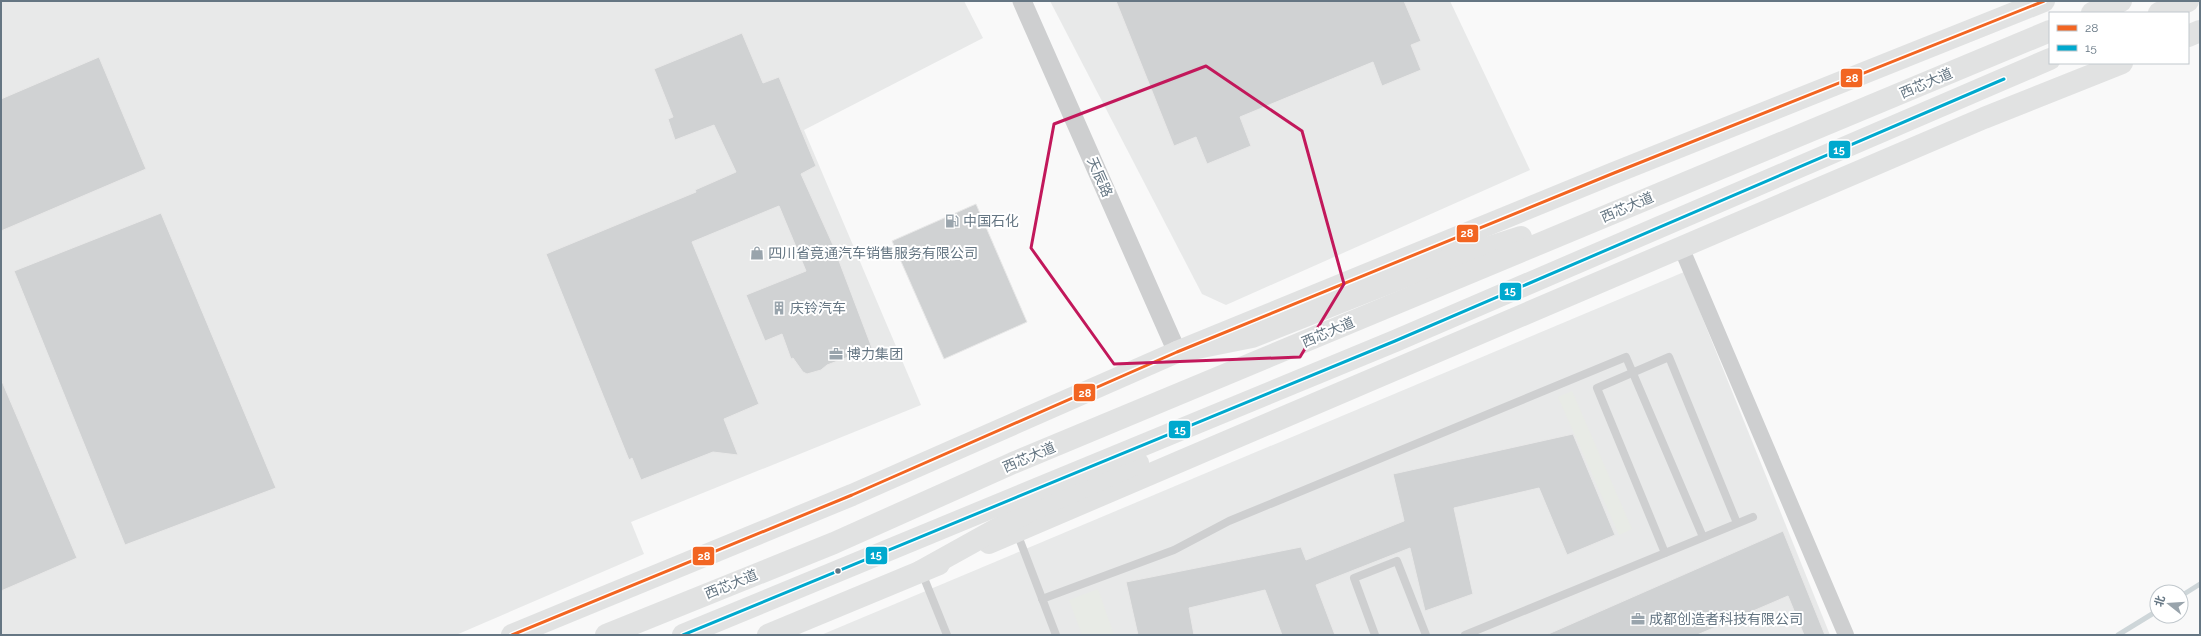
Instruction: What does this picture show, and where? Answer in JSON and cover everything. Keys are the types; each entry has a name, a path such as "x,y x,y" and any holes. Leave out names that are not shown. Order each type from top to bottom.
{"main road":[{"path":"512,635 852,495 1177,352 1606,176 2044,1"},
{"path":"2094,12 2121,1"},
{"path":"2161,12 2188,1"},
{"name":"西芯大道","path":"606,635 834,543 1013,463 2049,31"},
{"path":"2189,36 2200,31"},
{"name":"西芯大道","path":"683,635 1395,341 2049,59"},
{"path":"768,635 1016,531 1984,118 2119,64"},
{"path":"1177,352 1252,337 1434,265 1667,190"},
{"path":"921,571 1031,510 1223,427 1395,341"}],"street":[{"name":"天辰路","path":"1022,1 1177,352"},
{"path":"1681,247 1846,635"}],"lane":[{"path":"1665,553 1597,388 1669,356 1737,523"},
{"path":"1042,599 1174,550 1229,521 1626,357 1703,537"},
{"path":"1465,635 1753,517"},
{"path":"1016,531 1056,635"},
{"path":"1375,635 1354,578 1397,561 1426,635"},
{"path":"921,571 947,635"}],"highlighted area":[{"path":"1206,66 1302,131 1344,284 1300,357 1114,364 1031,248 1054,124"}],"shaded area":[{"path":"1,1 964,1 983,38 804,130 921,405 631,522 644,554 456,635 1,635"},
{"path":"1050,1 1450,1 1530,170 1226,305 1202,294"},
{"path":"1684,272 1830,635 821,635"},
{"path":"1572,391 1632,529 1619,535 1558,397"},
{"path":"1098,589 1114,635 1082,635 1069,600"}],"building":[{"path":"1116,1 1404,1 1421,41 1411,45 1421,70 1382,86 1373,62 1240,117 1251,146 1207,164 1196,137 1174,146"},
{"path":"742,33 763,83 779,77 816,166 801,174 833,245 872,348 827,365 821,370 807,374 803,372 793,358 791,359 782,334 765,341 746,295 806,271 779,206 692,242 759,404 724,419 738,455 713,452 641,480 632,458 629,460 546,254 696,192 695,190 736,172 714,125 675,140 668,119 673,117 654,69"},
{"path":"99,57 146,169 1,231 1,99"},
{"path":"976,204 1027,322 944,359 892,241"},
{"path":"161,213 276,488 125,545 14,271"},
{"path":"1,379 77,558 1,591"},
{"path":"1573,434 1615,535 1567,555 1539,488 1454,508 1473,594 1425,611 1410,548 1316,585 1335,635 1282,635 1265,590 1189,608 1194,635 1138,635 1126,582 1301,547 1306,560 1404,521 1393,474"},
{"path":"1783,531 1825,635 1804,635 1788,596 1697,635 1546,635"}],"waterway":[{"path":"2189,591 2200,584"},
{"path":"2118,635 2149,616"}],"transit line":[{"name":"28","path":"512,635 852,495 1177,352 1614,173 2044,1"},
{"name":"15","path":"683,635 1395,341 2004,79"}],"place":[{"name":"中国石化","path":"952,221"},
{"name":"四川省竟通汽车销售服务有限公司","path":"757,253"},
{"name":"庆铃汽车","path":"779,308"},
{"name":"博力集团","path":"836,354"},
{"name":"成都创造者科技有限公司","path":"1638,619"}]}
